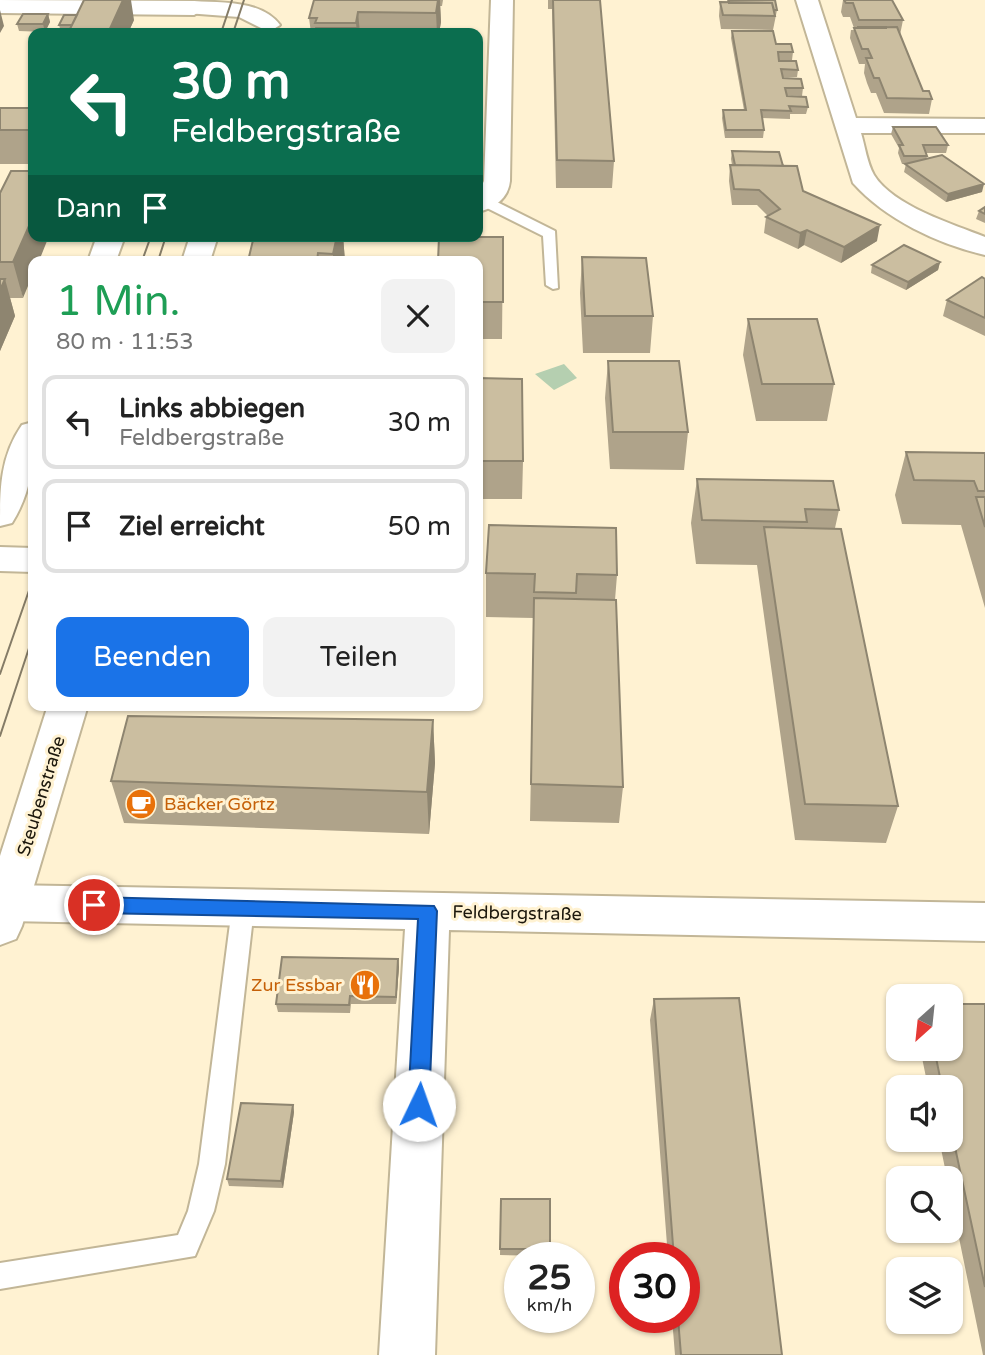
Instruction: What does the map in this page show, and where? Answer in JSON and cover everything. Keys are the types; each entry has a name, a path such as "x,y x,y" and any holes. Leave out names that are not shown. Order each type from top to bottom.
{"street":[{"path":"268,28 275,0"},
{"path":"483,202 494,196 498,188 487,169 502,0"},
{"path":"807,0 862,177 875,194 899,210 985,247"},
{"path":"0,6 196,4 251,13 267,28"},
{"path":"187,28 196,4"},
{"path":"845,125 985,126"},
{"path":"0,515 28,445"},
{"path":"0,559 28,560"},
{"name":"Steubenstraße","path":"4,914 66,711"},
{"name":"Feldbergstraße","path":"4,914 243,908 985,922"},
{"path":"407,1355 428,911"}],"lane":[{"path":"483,204 550,234 553,285"},
{"path":"0,1276 186,1247 201,1211 212,1164 243,908"}],"green space":[{"path":"564,364 577,378 554,390 535,374"}],"building":[{"path":"84,0 123,0 110,28 70,28"},
{"path":"314,0 438,0 436,13 358,12 356,23 315,23 317,18 309,18"},
{"path":"553,0 600,0 614,161 557,160"},
{"path":"729,0 775,0 777,10 774,10 772,3 729,3"},
{"path":"844,0 892,0 903,20 859,20 853,3 846,3"},
{"path":"720,2 772,3 775,16 723,15"},
{"path":"23,14 48,14 43,24 17,24"},
{"path":"64,15 77,15 72,25 59,25"},
{"path":"897,27 923,91 929,91 932,99 887,98 879,78 874,78 866,58 872,58 868,49 862,49 854,28"},
{"path":"732,31 773,31 776,44 791,44 793,52 778,52 779,61 796,61 798,70 781,69 783,78 801,79 803,88 785,88 787,96 806,97 808,107 789,106 791,111 761,110 764,130 726,130 723,110 746,110"},
{"path":"0,108 28,108 28,130 0,130"},
{"path":"893,127 936,127 948,145 923,145 927,156 904,156 899,145 903,145"},
{"path":"732,151 779,152 783,166 735,165"},
{"path":"942,155 984,184 948,194 905,164"},
{"path":"730,165 797,166 803,191 880,225 844,247 807,230 800,233 766,217 780,209 759,190 734,189"},
{"path":"11,171 28,171 28,228 13,262 0,262 0,193"},
{"path":"483,237 503,237 503,302 483,302 483,256 438,256 439,242 483,242"},
{"path":"253,242 336,242 333,254 249,256"},
{"path":"904,245 940,262 908,282 872,265"},
{"path":"582,257 646,258 653,316 585,316"},
{"path":"982,277 985,279 985,318 947,300"},
{"path":"748,319 817,319 834,384 762,384"},
{"path":"608,361 679,361 688,432 613,432"},
{"path":"483,378 522,379 523,461 483,461"},
{"path":"906,452 985,453 985,491 978,491 974,481 914,480"},
{"path":"697,479 833,481 839,510 805,509 807,522 702,520"},
{"path":"976,497 985,497 985,527"},
{"path":"489,525 616,528 617,575 577,574 576,593 534,592 535,574 486,573"},
{"path":"764,527 841,529 898,806 805,804"},
{"path":"534,598 616,600 623,787 531,784"},
{"path":"128,716 433,720 427,792 111,781"},
{"path":"282,957 398,959 396,997 350,996 349,1005 276,1004"},
{"path":"739,998 782,1355 681,1355 679,1333 700,1333 700,1242 673,1242 654,999"},
{"path":"963,1004 985,1004 985,1287 963,1185 963,1166 959,1166 956,1152 963,1152 963,1075 940,1075 937,1061 963,1061"},
{"path":"241,1103 293,1105 281,1181 227,1179"},
{"path":"501,1199 550,1199 550,1242 504,1242 504,1249 500,1249"}],"tram line":[{"path":"223,28 232,0"},
{"path":"235,28 244,0"},
{"path":"144,256 149,242"},
{"path":"160,256 164,242"},
{"path":"0,674 28,593"},
{"path":"0,736 28,651"}],"place":[{"name":"Bäcker Görtz","path":"141,804"},
{"name":"Zur Essbar","path":"365,985"}],"route":[{"path":"94,905 428,911 419,1105"}]}
